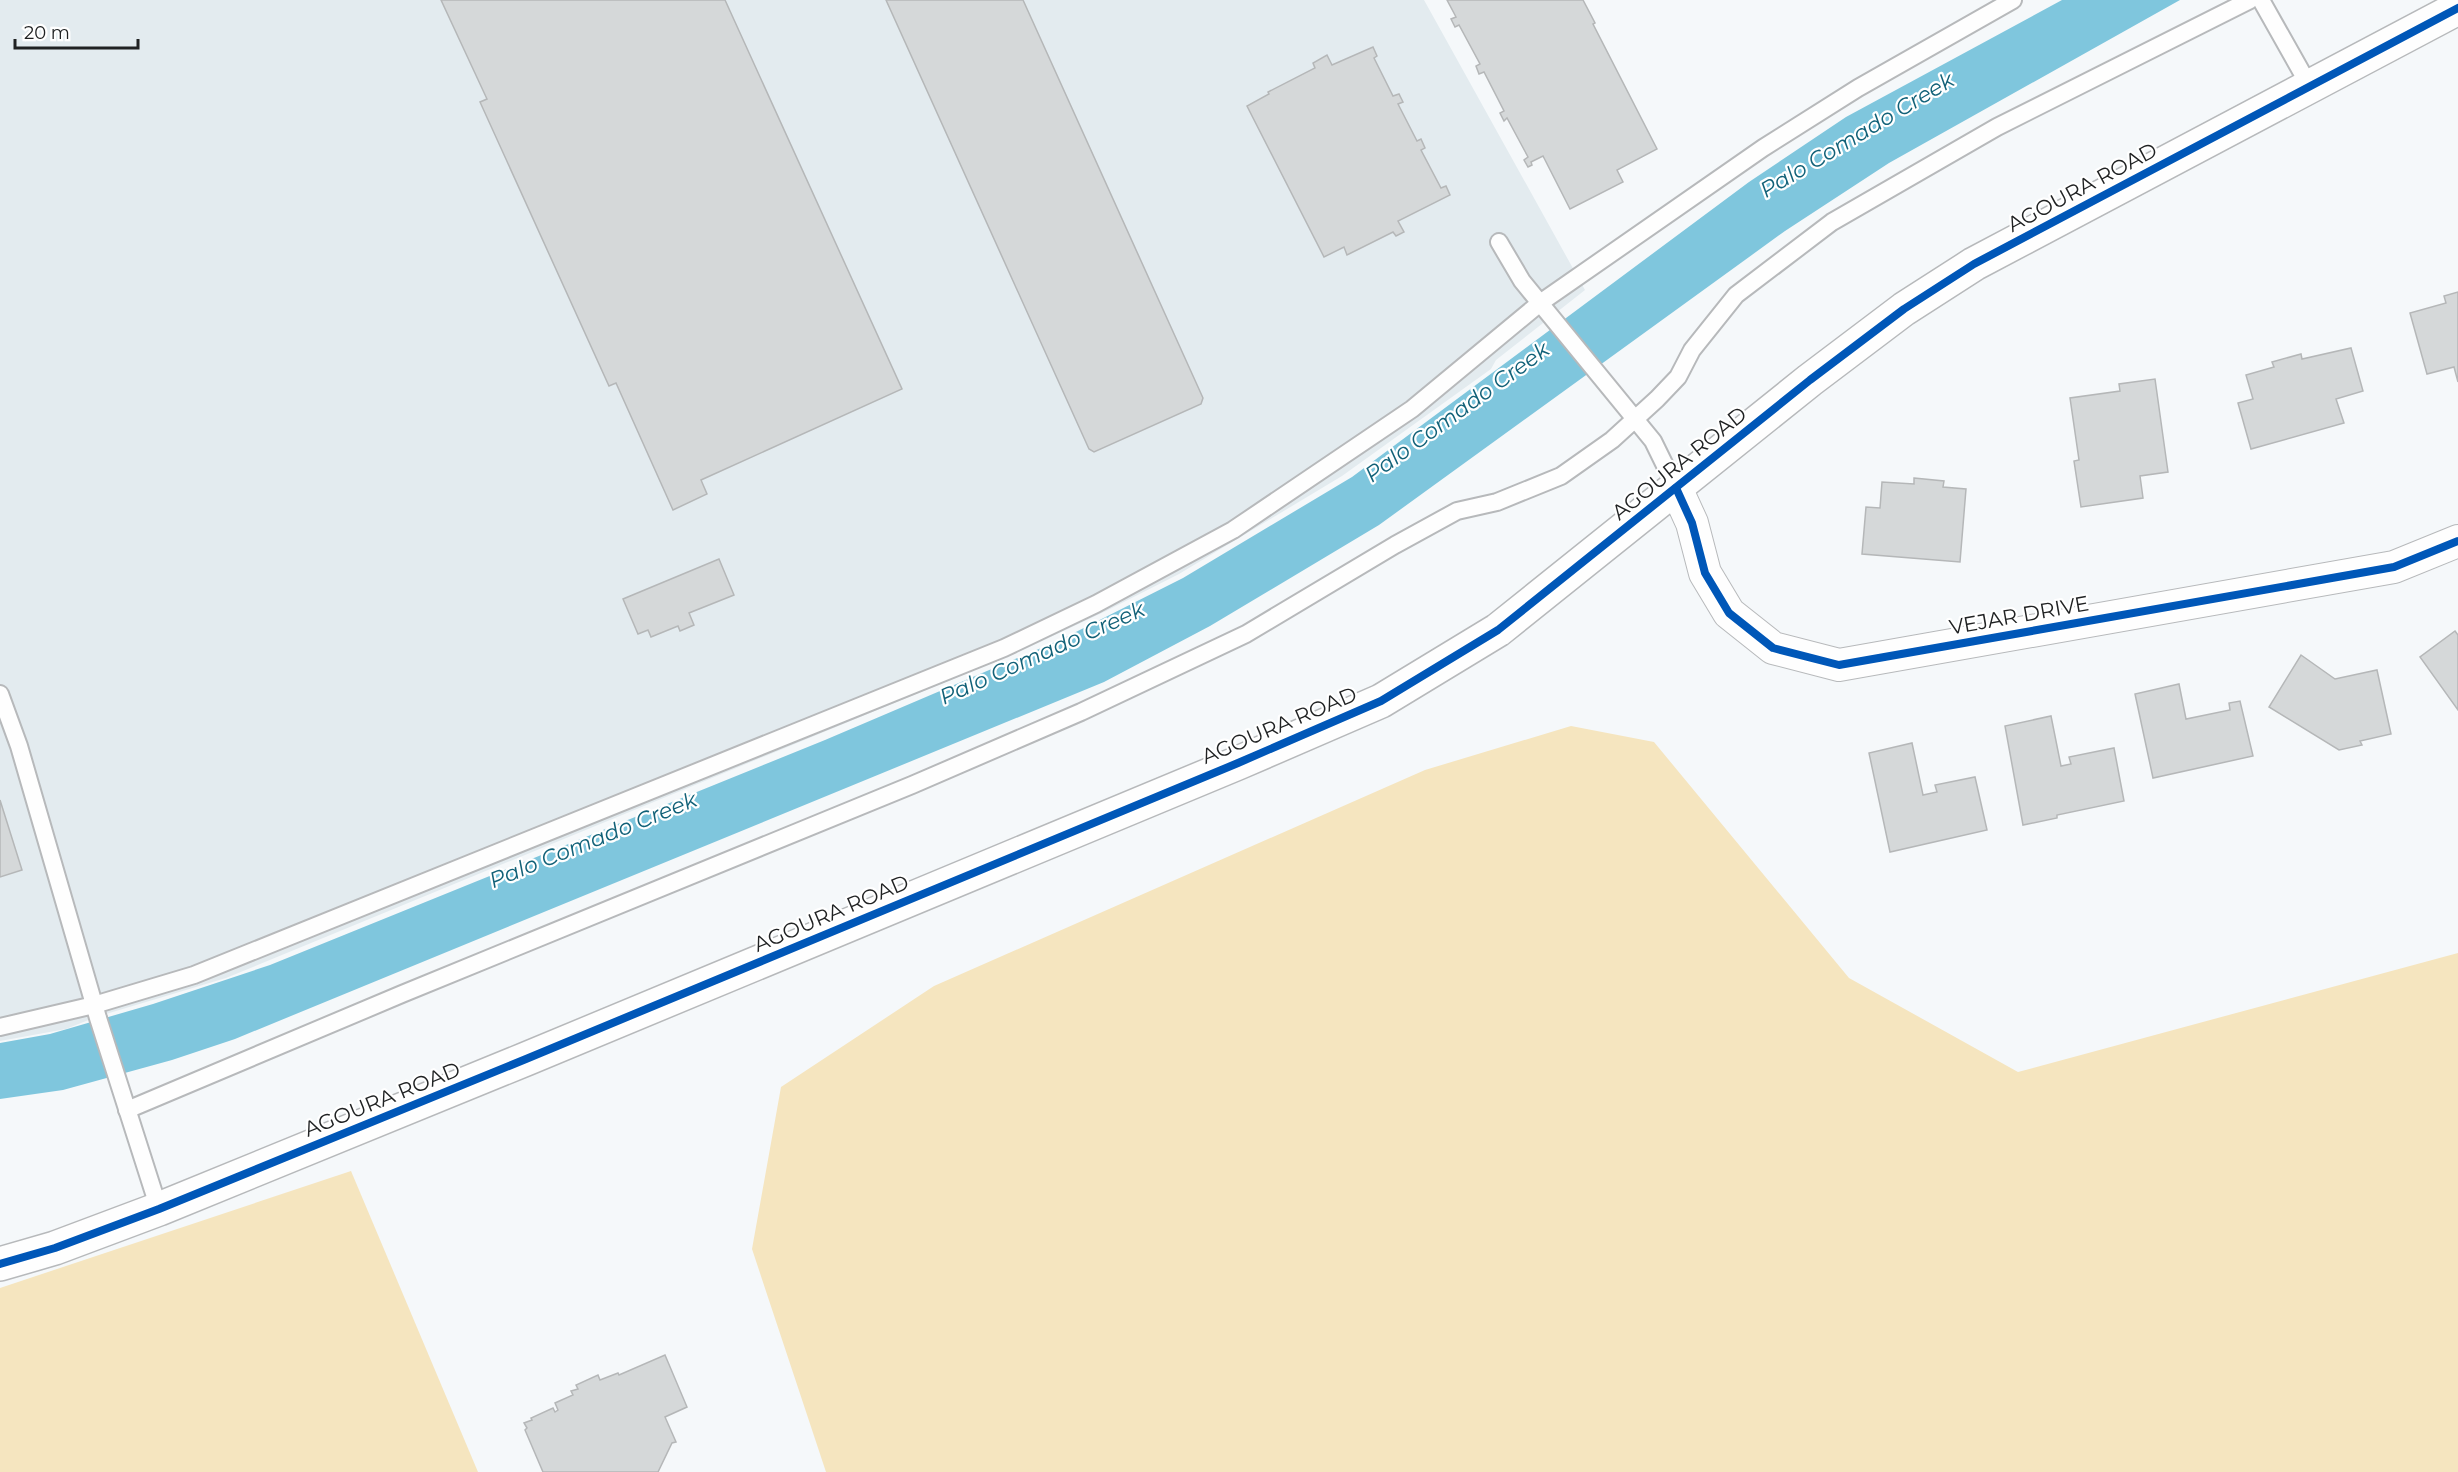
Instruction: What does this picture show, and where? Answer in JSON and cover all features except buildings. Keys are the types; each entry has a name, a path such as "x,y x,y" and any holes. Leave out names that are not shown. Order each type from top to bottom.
{"main road":[{"name":"AGOURA ROAD","path":"0,1264 55,1248 159,1209 559,1046 1238,763 1381,701 1498,630 1904,309 1974,264 2458,8"}],"street":[{"name":"VEJAR DRIVE","path":"1676,488 1692,524 1705,573 1729,613 1773,648 1839,665 2394,567 2458,541"}],"lane":[{"path":"0,1027 96,1011 194,975 1004,648 1096,604 1233,530 1412,409 1763,148 1858,88 2013,0"},
{"path":"127,1110 901,790 1081,712 1246,634 1457,511 1497,502 1561,476 1636,420 1678,377 1692,350 1736,295 1832,222 1997,127 2250,0"},
{"path":"2261,0 2310,87"},
{"path":"1499,242 1522,281 1653,441 1676,488"},
{"path":"0,694 20,746 96,1011 159,1209"}],"shaded area":[{"path":"0,0 1424,0 1585,290 1496,360 1491,369 1342,476 1179,574 1106,611 1023,650 226,978 96,1017 66,1029 0,1041"},
{"path":"1571,726 1654,742 1849,978 2018,1072 2458,953 2458,1472 826,1472 752,1249 781,1087 934,986 1425,770"},
{"path":"351,1171 478,1472 0,1472 0,1288"}],"water":[{"name":"Palo Comado Creek","path":"2062,0 2180,0 1889,163 1785,231 1379,525 1210,626 1104,682 235,1039 172,1060 63,1090 0,1099 0,1043 50,1034 153,1004 270,965 825,740 1060,640 1183,578 1352,477 1749,182 1846,117"}],"cycle path":[{"path":"0,1264 55,1248 159,1209 526,1059 1238,763 1381,701 1498,630 1810,380 1904,309 1974,264 2458,8"},
{"path":"1676,488 1692,523 1705,573 1729,613 1773,648 1839,665 2394,567 2458,541"}]}
